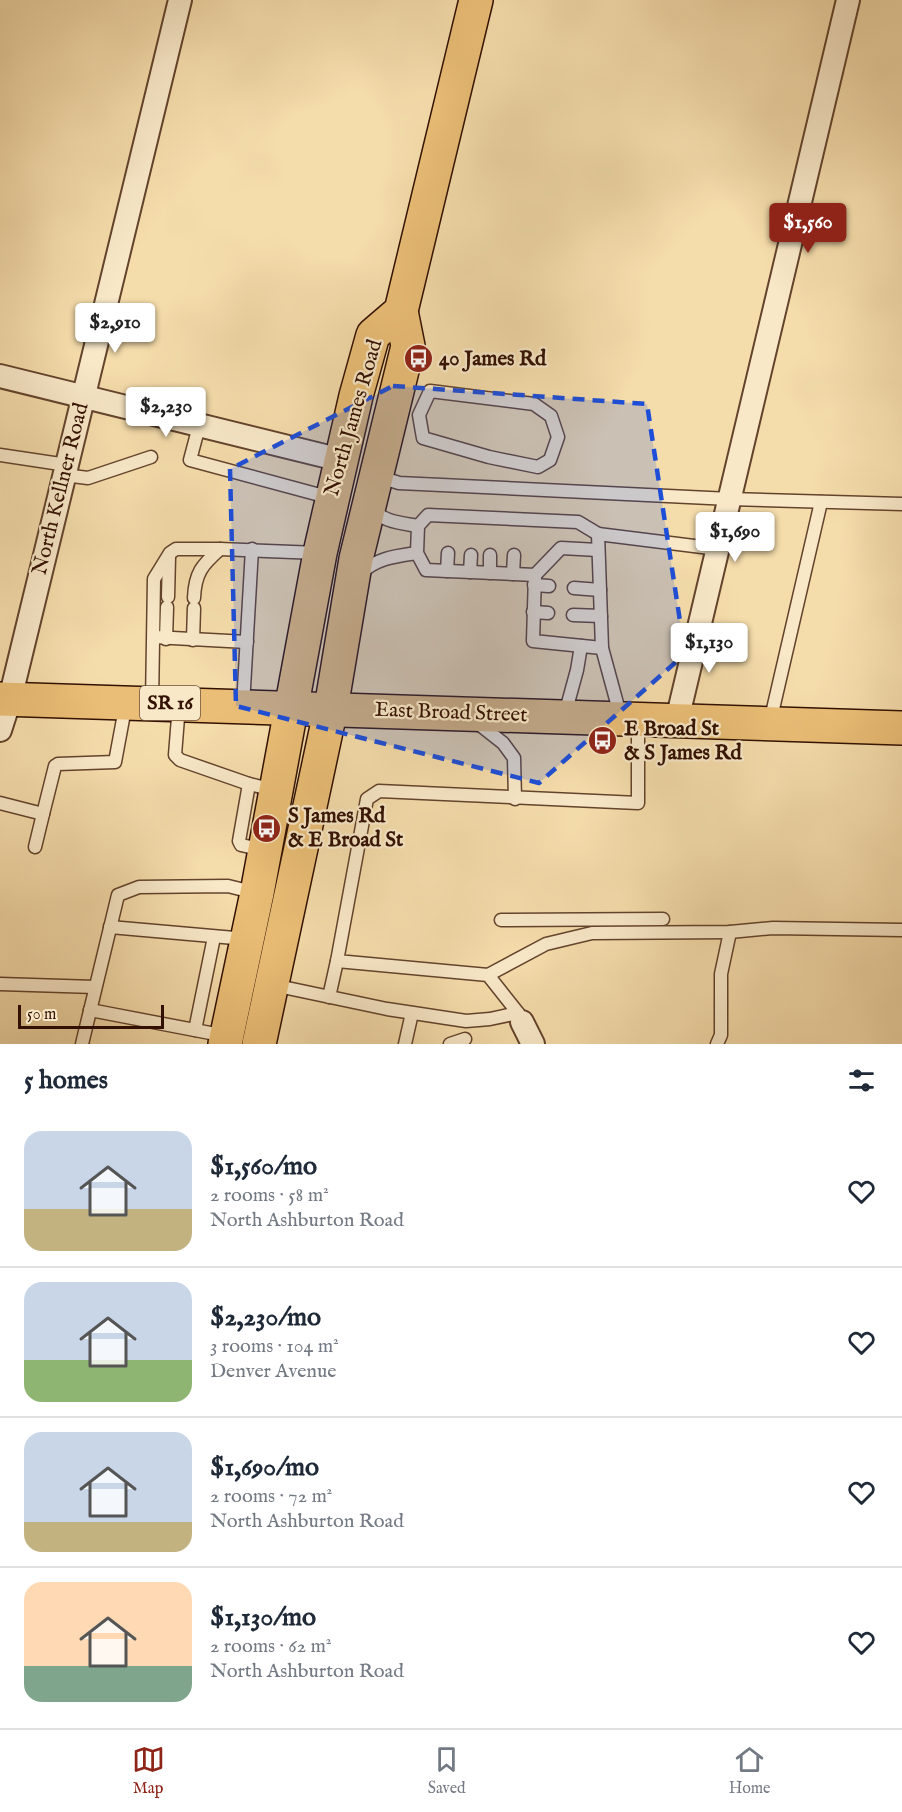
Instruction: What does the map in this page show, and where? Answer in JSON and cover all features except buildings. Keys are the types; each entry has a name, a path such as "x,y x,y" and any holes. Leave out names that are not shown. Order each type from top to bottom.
{"main road":[{"path":"259,1044 331,708 352,585 373,490 405,413 408,346 401,311 476,0"},
{"name":"North James Road","path":"226,1040 265,850 263,787 291,707 320,553 356,396 374,335 401,311"},
{"name":"East Broad Street","path":"5,699 902,728"}],"street":[{"name":"North Kellner Road","path":"0,730 5,699 65,470 180,0"},
{"path":"677,720 848,0"},
{"path":"0,376 341,460"},
{"path":"520,1017 533,1044"}],"lane":[{"path":"430,391 534,404 551,416 558,437 550,459 538,467 489,457 423,438 405,413 430,391"},
{"path":"200,426 190,460 332,499"},
{"path":"0,455 65,470 88,478 151,457"},
{"path":"538,467 542,490"},
{"path":"418,526 388,520 374,512 373,490 399,483 730,499 902,504"},
{"path":"770,723 821,502"},
{"path":"549,586 513,574 426,570 417,553 418,526 428,515 450,522 516,524 578,522 598,534 718,549"},
{"path":"329,997 367,799 379,791 638,803 630,718 602,648 598,534"},
{"path":"598,550 561,548 534,580 533,641 602,648"},
{"path":"160,638 154,579 170,553 176,549 252,549 320,553"},
{"path":"193,640 196,574 220,549"},
{"path":"243,705 252,549"},
{"path":"35,847 55,766 115,762 152,703 167,602 170,553"},
{"path":"352,585 368,566 391,556 417,553"},
{"path":"447,571 448,553"},
{"path":"470,572 471,555"},
{"path":"490,555 490,573"},
{"path":"513,574 514,555"},
{"path":"574,588 600,590"},
{"path":"533,612 548,613"},
{"path":"573,615 601,616"},
{"path":"160,638 247,642"},
{"path":"564,717 581,646"},
{"path":"152,703 175,755 180,760 263,787"},
{"path":"464,713 502,743 514,758 515,799"},
{"path":"0,803 43,814"},
{"path":"82,1044 118,895 140,887 228,886 257,893"},
{"path":"501,920 663,919"},
{"path":"546,920 546,944"},
{"path":"110,927 248,939"},
{"path":"337,961 488,975 546,944 592,933 730,932 773,928 902,930"},
{"path":"717,1044 721,1035 721,974 730,932"},
{"path":"195,1030 214,937"},
{"path":"488,975 520,1017"},
{"path":"0,984 95,987"},
{"path":"272,984 412,1013 466,1021 520,1017"},
{"path":"90,1010 195,1030 226,1040"},
{"path":"405,1044 412,1013"},
{"path":"450,1044 465,1039"}],"highlighted area":[{"path":"393,386 647,404 685,654 539,783 236,706 230,469"}],"place":[{"name":"40 James Rd","path":"418,359"},
{"name":"E Broad St & S James Rd","path":"603,741"},
{"name":"S James Rd & E Broad St","path":"267,828"}]}
